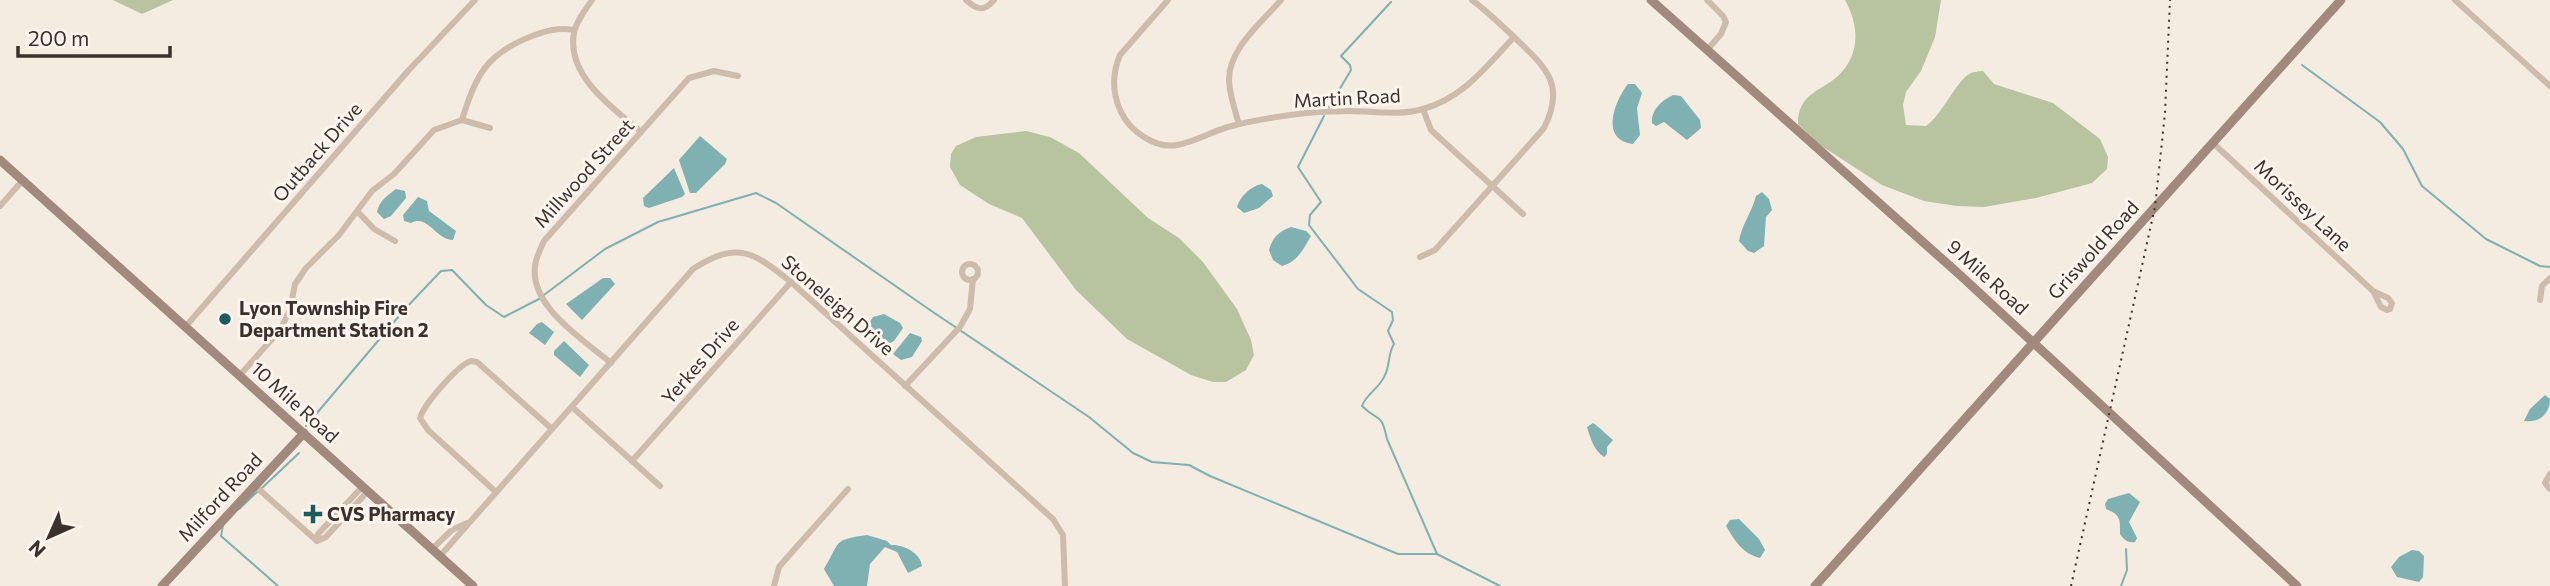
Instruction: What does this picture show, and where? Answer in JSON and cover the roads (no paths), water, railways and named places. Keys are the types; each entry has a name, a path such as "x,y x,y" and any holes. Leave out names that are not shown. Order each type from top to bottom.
{"street":[{"name":"Outback Drive","path":"186,326 408,71 474,0"},
{"path":"592,0 574,30 573,41 577,58 587,83 641,132"},
{"path":"966,0 981,9 987,8 994,0"},
{"name":"Martin Road","path":"1168,0 1128,46 1116,65 1114,88 1124,117 1146,138 1165,144 1177,145 1239,124 1306,113 1390,113 1423,110 1448,99 1472,83 1514,37"},
{"path":"1239,124 1229,79 1234,59 1240,48 1281,0"},
{"name":"9 Mile Road","path":"1651,0 2034,343 2297,586"},
{"path":"1707,0 1726,22 1721,34 1707,50"},
{"name":"Griswold Road","path":"1815,586 2341,0"},
{"path":"2455,0 2550,86"},
{"path":"1420,257 1435,250 1544,128 1550,116 1554,98 1551,79 1540,61 1477,2"},
{"path":"462,120 468,100 484,68 494,56 504,48 549,30 574,30"},
{"name":"Millwood Street","path":"611,363 546,307 536,285 535,264 544,241 689,78 714,71 738,76"},
{"path":"1423,110 1431,130 1523,214"},
{"path":"240,375 280,330 290,310 295,284 306,268 358,212 372,191 394,174 434,130 462,120 491,128"},
{"name":"Morissey Lane","path":"2213,143 2373,291"},
{"name":"10 Mile Road","path":"0,160 473,586"},
{"path":"0,206 23,180"},
{"path":"358,212 374,229 395,241"},
{"name":"Stoneleigh Drive","path":"440,556 694,269 712,257 734,252 758,256 790,282 1053,519 1063,535 1065,586"},
{"path":"2540,300 2542,286 2550,278"},
{"path":"905,386 960,327 970,309 972,279"},
{"name":"Yerkes Drive","path":"632,461 790,282"},
{"path":"496,492 428,430 420,418 425,407 461,366 471,361 477,362 552,429"},
{"path":"572,407 660,486"},
{"name":"Milford Road","path":"162,586 304,433"},
{"path":"2550,474 2545,483 2550,489"},
{"path":"254,485 317,541 326,537 366,488"},
{"path":"774,586 779,567 848,489"},
{"name":"Stoneleigh Drive","path":"432,549 452,530 469,523"}],"water":[{"path":"1628,84 1635,84 1642,93 1637,108 1640,135 1633,144 1623,141 1613,128 1618,100"},
{"path":"1673,95 1681,96 1700,120 1701,128 1687,140 1664,122 1656,126 1652,123 1658,106"},
{"path":"700,136 727,159 696,193 690,193 679,160"},
{"path":"674,168 685,194 649,208 644,206 643,198"},
{"path":"1262,184 1271,190 1273,196 1259,208 1244,213 1237,207 1243,195"},
{"path":"396,189 405,191 406,198 391,216 384,219 377,212 378,208"},
{"path":"1762,192 1769,199 1772,210 1766,217 1764,246 1754,253 1748,251 1739,241 1756,196"},
{"path":"418,197 427,201 429,211 456,231 453,240 447,239 422,222 404,221 403,215"},
{"path":"1291,227 1306,231 1311,236 1296,258 1282,266 1273,260 1269,250 1277,236"},
{"path":"603,278 610,278 615,284 582,320 566,304"},
{"path":"884,314 900,323 903,328 894,341 886,345 866,328 873,317"},
{"path":"542,322 554,332 545,345 529,333"},
{"path":"910,333 921,337 922,341 912,357 901,360 893,354"},
{"path":"564,341 589,365 580,377 554,355 554,351"},
{"path":"2545,395 2550,399 2546,413 2534,421 2524,421 2530,409"},
{"path":"1593,423 1613,440 1604,457 1591,440 1587,427"},
{"path":"2129,493 2140,502 2129,522 2137,538 2135,542 2128,541 2120,534 2119,518 2106,509 2105,504 2108,499"},
{"path":"1739,519 1759,539 1765,550 1760,558 1744,550 1726,526 1730,520"},
{"path":"867,535 911,550 922,566 908,573 897,552 885,547 870,564 867,586 834,586 824,569 838,544 847,539"},
{"path":"2412,550 2419,551 2424,556 2423,577 2419,582 2397,577 2391,567 2399,557"}],"waterway":[{"path":"1329,107 1351,70 1341,56 1391,2"},
{"path":"2302,65 2380,122 2403,149 2422,186 2486,239 2540,266 2550,267"},
{"path":"1324,116 1298,167 1321,202 1310,215 1309,225 1358,289 1392,312 1393,320 1388,331 1394,344 1387,371 1362,406 1383,424 1437,554"},
{"path":"544,295 605,249 658,222 756,193 776,203 1089,417 1133,453 1152,462 1189,465 1398,554 1437,554 1500,586"},
{"path":"306,426 405,309 441,271 452,270 486,305 504,317 539,299"},
{"path":"262,488 299,453"},
{"path":"239,509 258,491"},
{"path":"223,525 221,536 278,586"},
{"path":"2121,586 2127,570 2126,549"}],"railway":[{"path":"2071,586 2155,207 2165,113 2170,0"}],"place":[{"name":"Lyon Township Fire Department Station 2","path":"225,319"},
{"name":"CVS Pharmacy","path":"313,514"}]}
